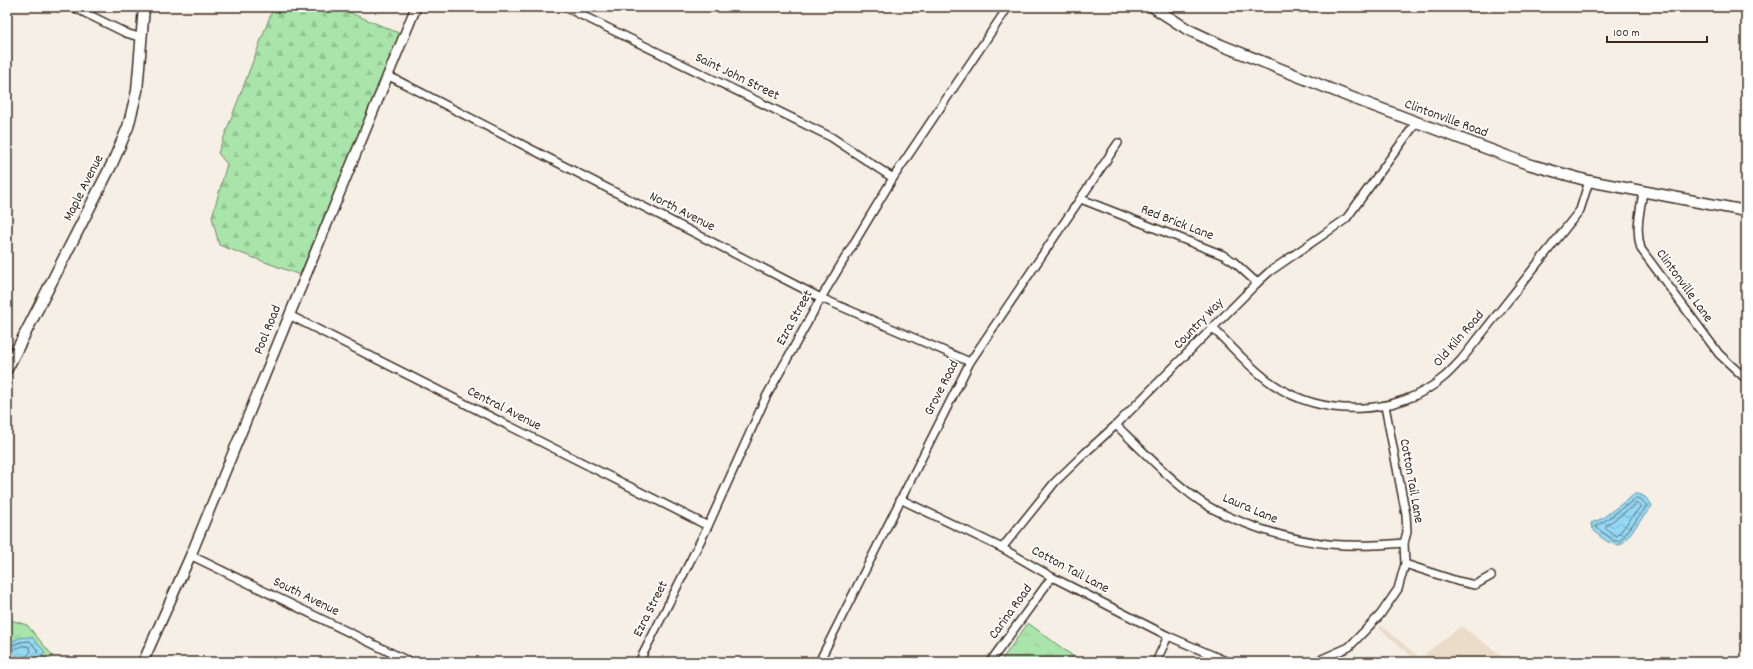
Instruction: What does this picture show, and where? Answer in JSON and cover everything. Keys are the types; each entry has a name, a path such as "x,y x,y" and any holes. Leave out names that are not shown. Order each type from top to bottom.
{"main road":[{"name":"Maple Avenue","path":"7,369 123,140 136,99 144,7"},
{"name":"Clintonville Road","path":"1153,7 1187,29 1221,45 1416,123 1528,164 1589,181 1746,211"}],"street":[{"path":"72,7 126,33 142,38"},
{"name":"Pool Road","path":"143,662 190,555 416,7"},
{"name":"Saint John Street","path":"565,7 831,138 893,178"},
{"path":"581,15 586,7"},
{"name":"Ezra Street","path":"639,662 708,526 766,397 821,298 893,178 1008,7"},
{"name":"North Avenue","path":"387,75 821,298 970,362"},
{"name":"Country Way","path":"1002,548 1055,482 1116,425 1257,283 1269,272 1346,220 1416,123"},
{"name":"Grove Road","path":"819,662 970,362 1118,143"},
{"name":"Old Kiln Road","path":"1213,328 1263,376 1290,395 1323,405 1345,409 1385,406 1407,399 1443,378 1461,360 1580,210 1589,181"},
{"name":"Clintonville Lane","path":"1643,192 1637,227 1641,249 1719,354 1746,379"},
{"name":"Red Brick Lane","path":"1081,199 1222,255 1233,261 1257,283"},
{"name":"Central Avenue","path":"289,315 708,526"},
{"name":"Cotton Tail Lane","path":"1315,662 1349,647 1380,615 1398,589 1405,564 1404,543 1407,532 1406,515 1385,406"},
{"name":"Laura Lane","path":"1116,425 1173,480 1201,502 1236,520 1286,538 1324,544 1367,546 1404,543"},
{"name":"Cotton Tail Lane","path":"900,499 1002,548 1052,577 1168,636 1228,662"},
{"name":"South Avenue","path":"190,555 410,662"},
{"path":"1405,564 1457,581 1475,585 1491,576"},
{"name":"Carina Road","path":"990,662 1052,577"},
{"path":"1156,662 1168,636"}],"shaded area":[{"path":"1381,625 1420,658 1461,626 1510,662 1416,662 1417,661 1379,628"}],"green space":[{"path":"271,7 347,7 346,11 401,34 300,275 219,245 212,217 227,164 218,153 272,11"},
{"path":"7,619 27,625 53,656 45,662 7,662"},
{"path":"1028,623 1081,662 1000,662"}],"water":[{"path":"1635,494 1645,497 1652,506 1622,544 1614,544 1604,539 1595,531 1591,523 1601,519"},
{"path":"32,637 45,652 32,662 7,662 7,644 19,638"}]}
